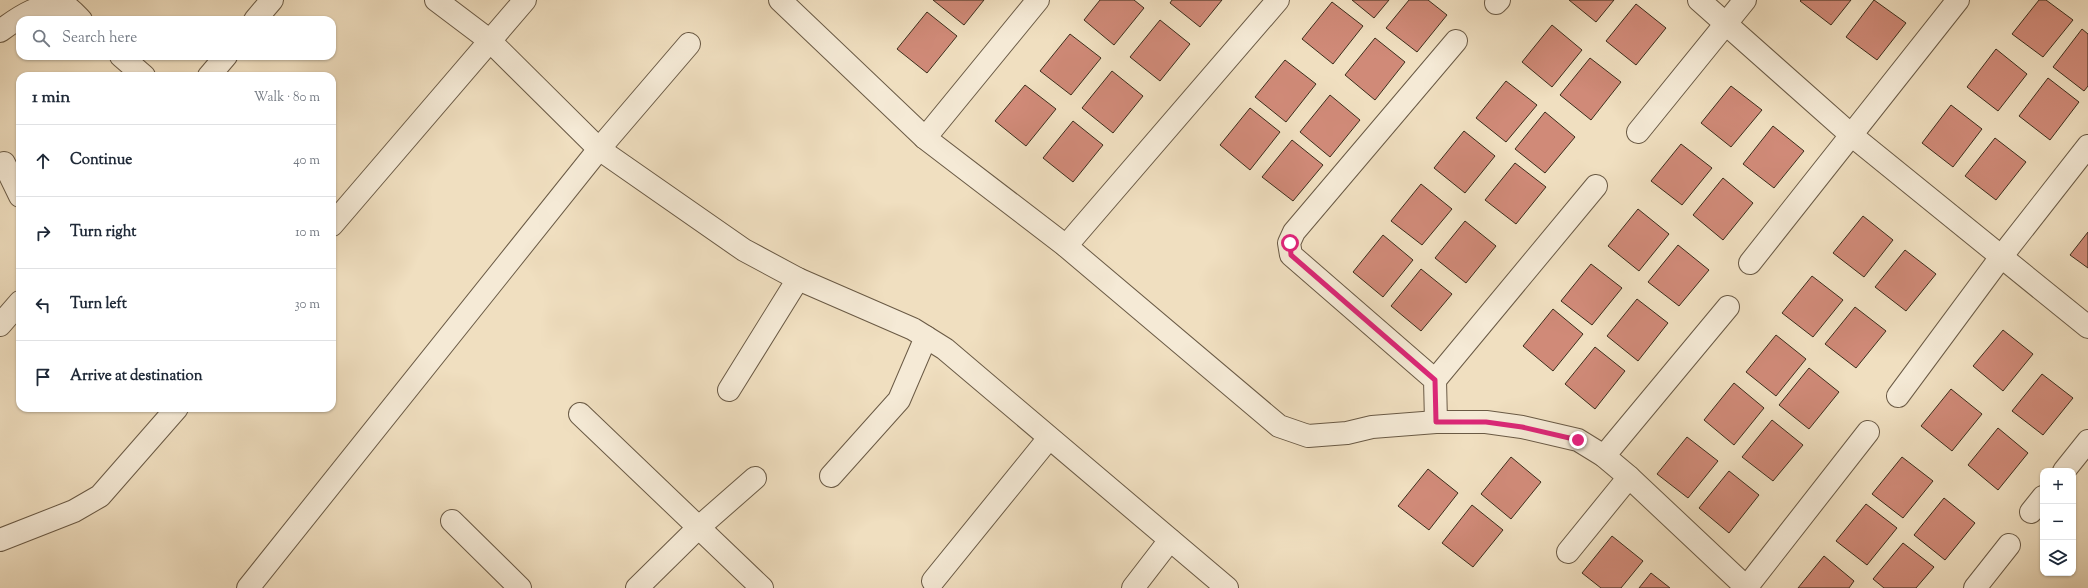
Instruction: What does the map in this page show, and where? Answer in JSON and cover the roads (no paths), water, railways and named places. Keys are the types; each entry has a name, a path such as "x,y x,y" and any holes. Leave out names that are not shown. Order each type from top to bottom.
{"street":[{"path":"258,16 272,0"},
{"path":"436,0 489,40 599,149 744,250 798,280 913,329 945,350 1227,588"},
{"path":"336,220 489,40 525,0"},
{"path":"780,0 925,138 1066,246 1278,426 1308,436 1347,433 1372,427 1436,422 1486,422 1522,427 1578,440 1604,456 1629,477 1746,588 1868,432"},
{"path":"925,138 1038,0"},
{"path":"1066,246 1278,0"},
{"path":"1699,0 1850,134 2088,327"},
{"path":"1638,132 1745,0"},
{"path":"1750,263 1850,134 1958,0"},
{"path":"21,16 40,3 54,2 67,7 77,16"},
{"path":"0,31 16,20"},
{"path":"1435,380 1291,255 1290,243 1294,232 1456,41"},
{"path":"248,588 599,149 689,44"},
{"path":"126,60 139,72"},
{"path":"212,72 223,60"},
{"path":"1898,396 2001,257 2088,146"},
{"path":"4,163 16,188"},
{"path":"1436,422 1435,380 1596,186"},
{"path":"730,390 798,280"},
{"path":"1604,456 1728,306"},
{"path":"0,325 16,307"},
{"path":"831,476 899,400 926,337"},
{"path":"0,540 74,510 100,496 174,412"},
{"path":"580,414 762,588"},
{"path":"933,581 1049,438"},
{"path":"2066,468 2088,441"},
{"path":"1568,552 1629,477"},
{"path":"637,588 698,528 756,478"},
{"path":"452,521 520,588"},
{"path":"1133,588 1170,540"},
{"path":"1975,588 2009,545"}]}
